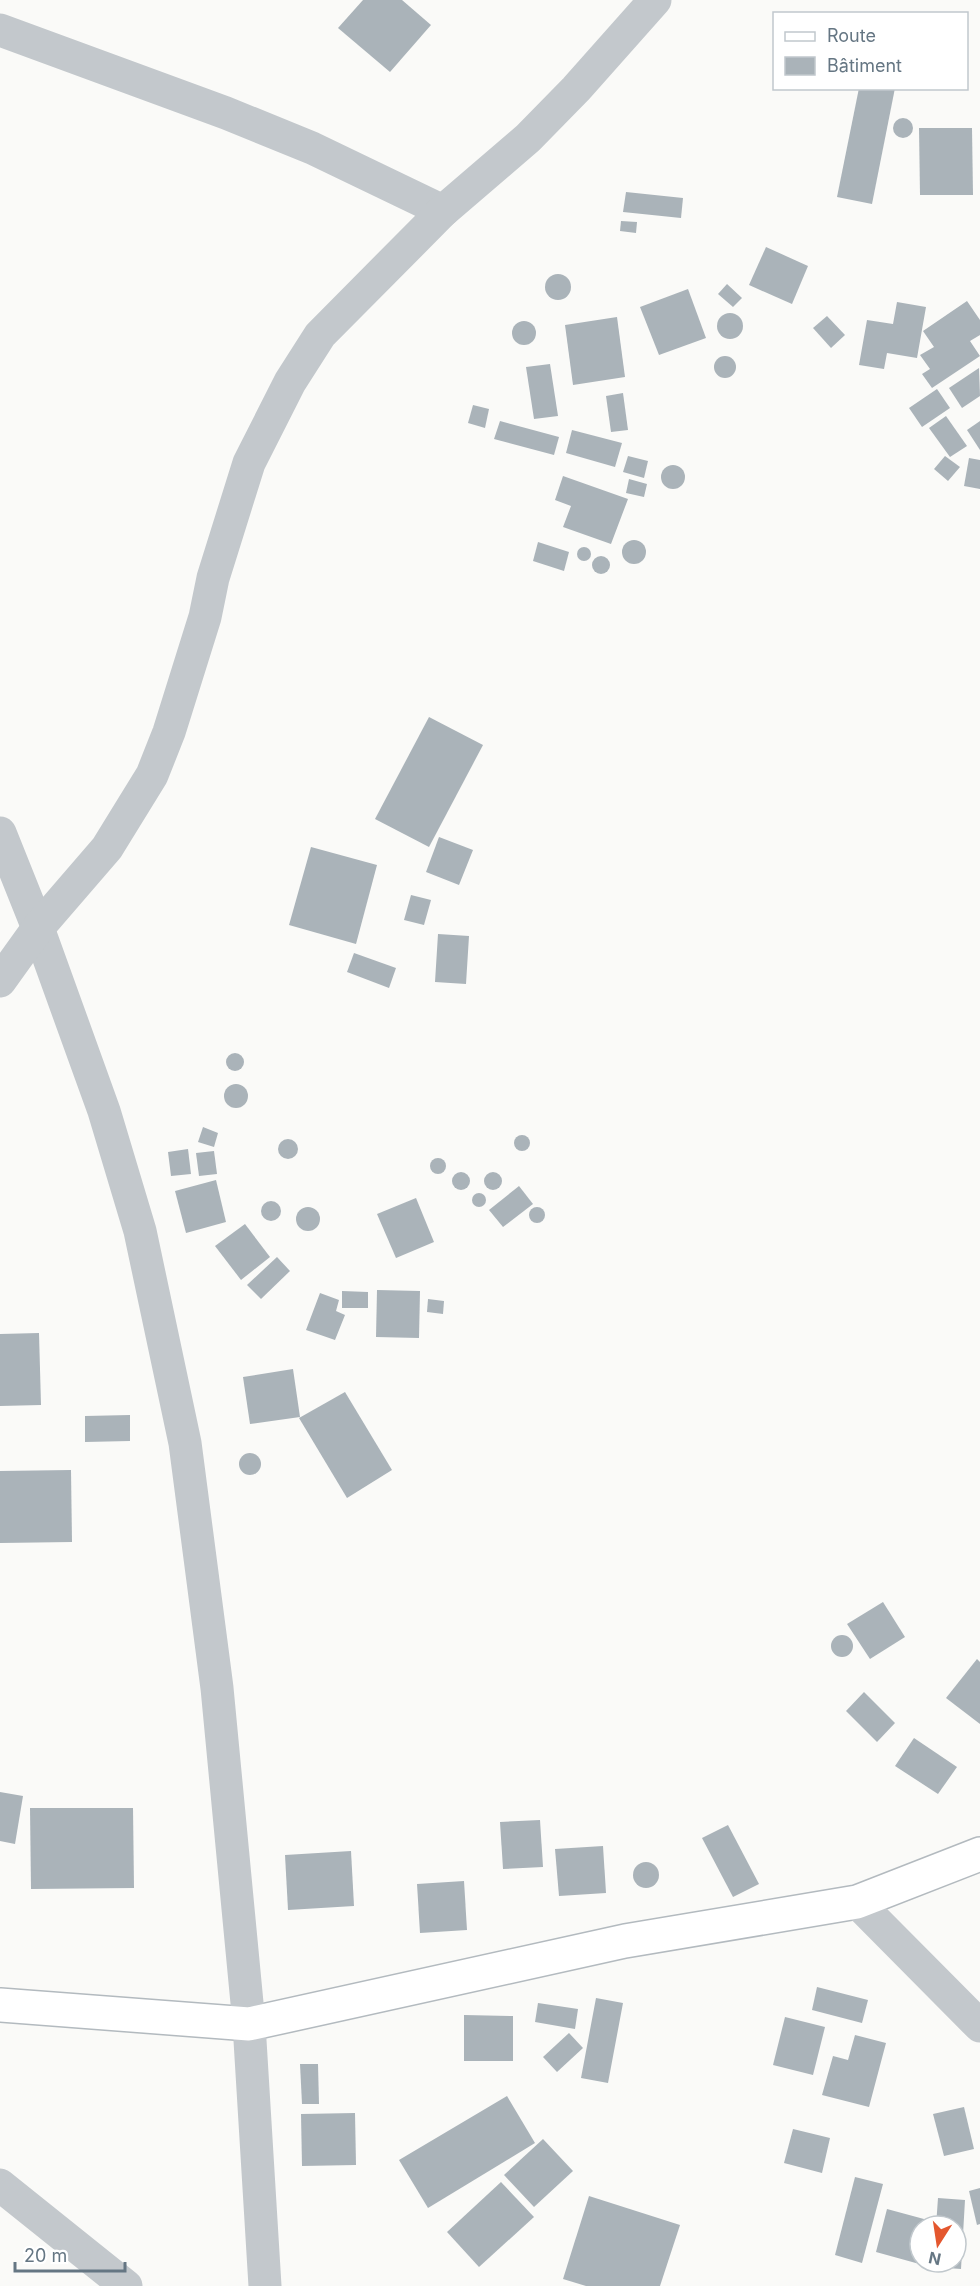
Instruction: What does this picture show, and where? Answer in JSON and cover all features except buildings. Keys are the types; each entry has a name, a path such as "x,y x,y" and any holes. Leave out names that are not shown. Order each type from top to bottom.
{"main road":[{"path":"0,2005 249,2024 625,1941 857,1902 980,1854"}],"street":[{"path":"0,981 38,928 107,848 152,775 169,732 206,617 213,578 249,463 290,382 320,335 442,211 528,138 576,89 654,0"},
{"path":"0,30 301,143 442,211"},
{"path":"0,832 38,928 104,1111 140,1231 185,1443 217,1688 249,2024 265,2286"},
{"path":"857,1902 980,2026"},
{"path":"0,2185 126,2286"}]}
